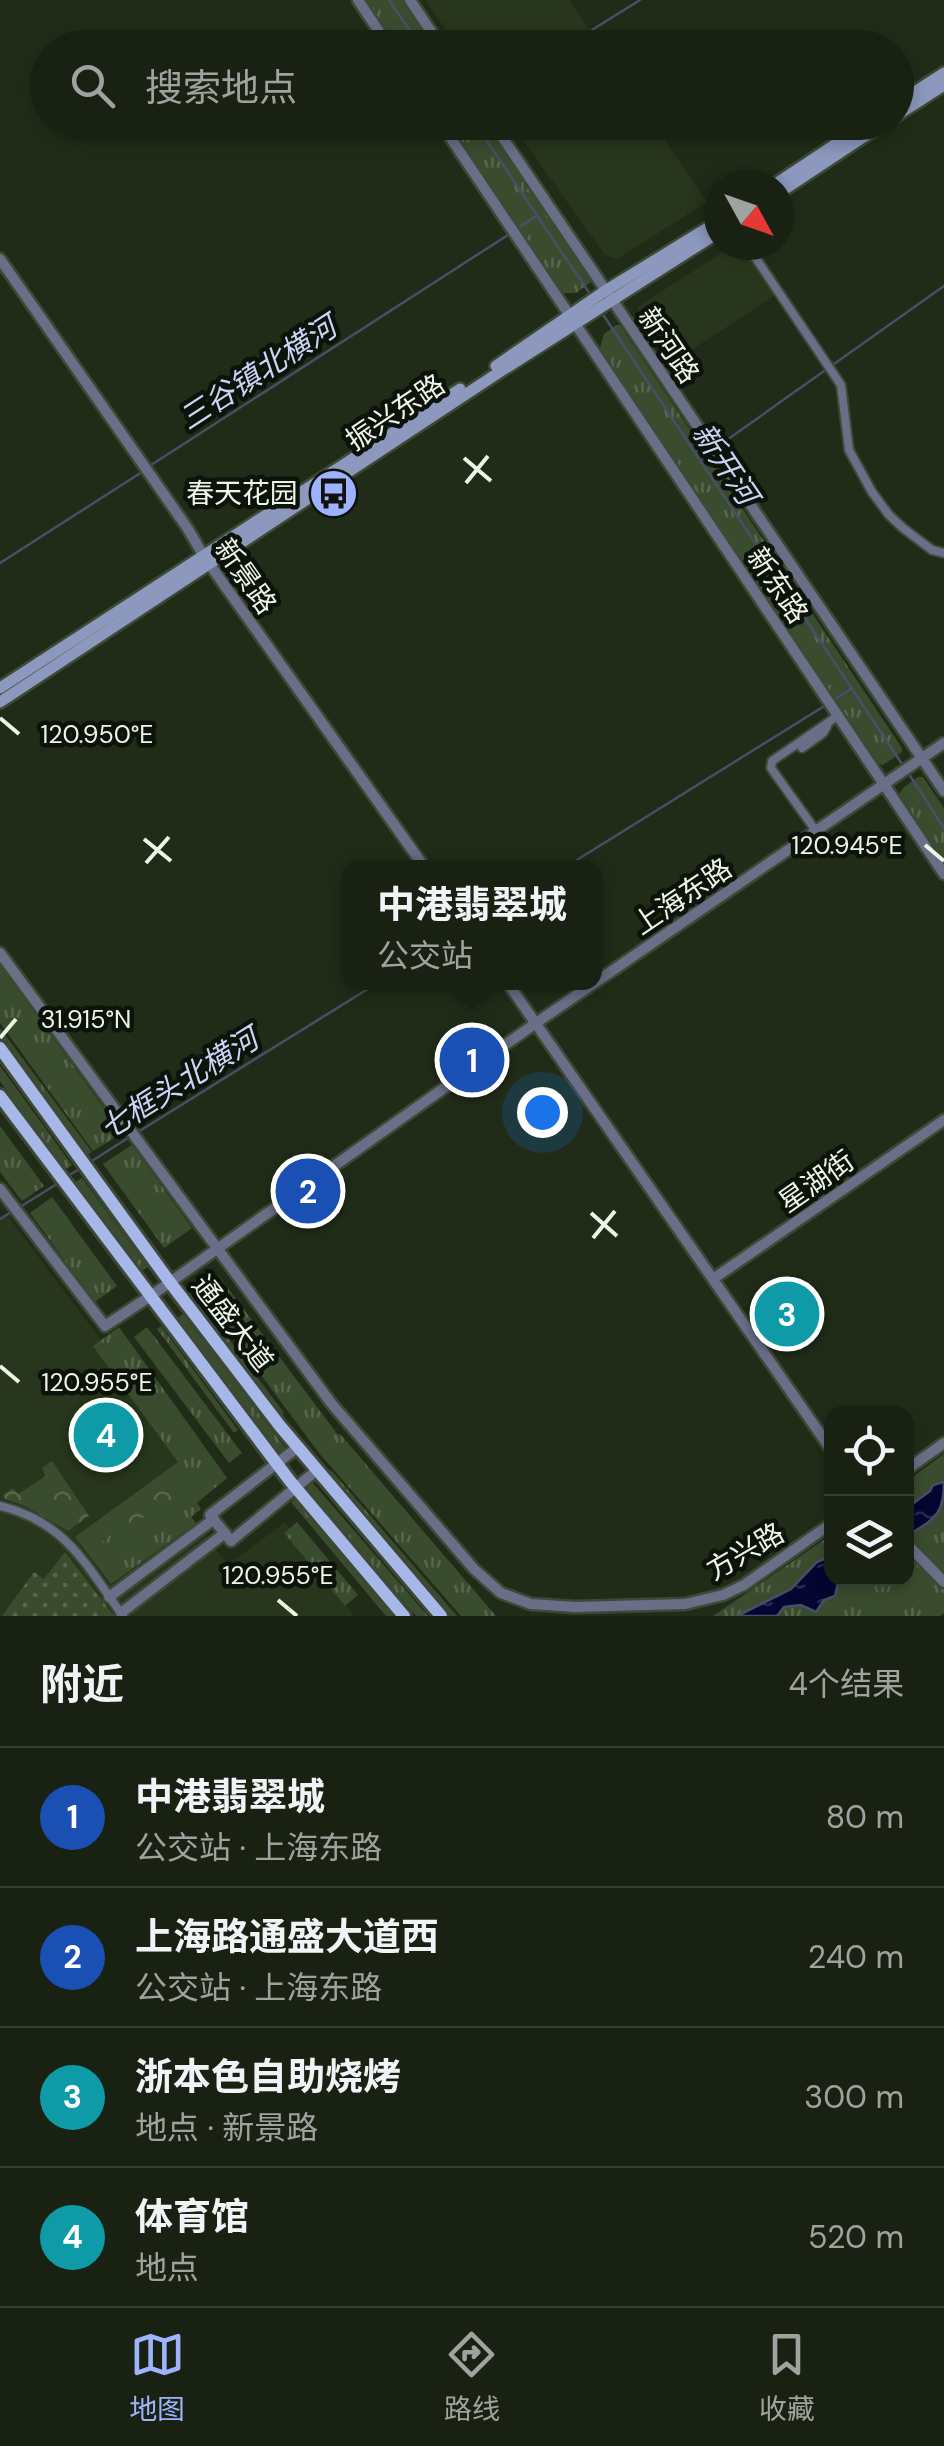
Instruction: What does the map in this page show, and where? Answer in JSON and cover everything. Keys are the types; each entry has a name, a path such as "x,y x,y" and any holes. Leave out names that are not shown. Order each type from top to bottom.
{"main road":[{"path":"914,92 944,73"},
{"path":"914,104 944,85"},
{"path":"794,172 842,140"},
{"path":"794,183 859,140"},
{"name":"振兴东路","path":"0,688 206,560 704,230"},
{"name":"振兴东路","path":"600,301 704,241"},
{"name":"振兴东路","path":"0,702 206,560"},
{"name":"通盛大道","path":"0,1048 169,1281 298,1447 441,1616"},
{"name":"通盛大道","path":"0,1096 277,1464 404,1616"}],"street":[{"path":"358,0 378,30"},
{"path":"410,0 430,30"},
{"name":"新东路","path":"452,140 826,696 834,716 885,784 944,874"},
{"name":"新河路","path":"503,140 600,301 713,449 944,790"},
{"name":"新景路","path":"0,259 206,560 419,860"},
{"path":"757,260 840,386 848,450 872,492 903,528 932,550 944,554"},
{"path":"802,748 824,734 834,716"},
{"path":"816,831 771,768 772,761 834,716"},
{"name":"上海东路","path":"602,978 944,744"},
{"name":"方兴路","path":"0,953 331,1403 474,1569 501,1594 531,1604 575,1607 685,1604 723,1595 744,1585 824,1530"},
{"path":"513,990 824,1439"},
{"name":"上海东路","path":"0,1189 104,1326 584,990"},
{"name":"星湖街","path":"713,1279 944,1120"},
{"path":"914,1464 944,1443"},
{"path":"298,1447 210,1515 225,1534 231,1541 317,1470"},
{"path":"0,1506 56,1530 122,1615 225,1534"},
{"path":"110,1598 214,1519"},
{"path":"914,1551 944,1582"}],"shaded area":[{"path":"425,0 569,0 589,30 446,30"},
{"path":"523,140 665,140 704,198 704,204 617,259 605,255"},
{"path":"711,260 759,260 780,292 670,364 637,312 639,306"},
{"path":"7,1215 101,1340 119,1327 227,1478 197,1502 201,1509 191,1517 228,1565 285,1522 354,1616 0,1616 0,1219"}],"green space":[{"path":"364,0 404,0 424,30 384,30"},
{"path":"456,140 499,140 592,278 576,293 559,293"},
{"path":"620,325 902,748 883,765 599,352 604,334"},
{"path":"918,777 923,777 944,808 944,866 897,797"},
{"path":"0,965 122,1133 93,1151 0,1023"},
{"path":"0,1028 92,1152 87,1155 0,1037"},
{"path":"0,1066 72,1165 65,1170 0,1081"},
{"path":"0,1126 44,1186 22,1201 0,1172"},
{"path":"132,1145 192,1228 164,1248 103,1164"},
{"path":"82,1178 148,1267 140,1272 74,1183"},
{"path":"52,1197 117,1286 95,1302 30,1213"},
{"path":"218,1275 338,1435 496,1616 461,1616 319,1453 198,1290"},
{"path":"198,1298 284,1413 280,1416 194,1302"},
{"path":"183,1314 293,1458 286,1463 176,1319"},
{"path":"161,1326 238,1430 234,1433 157,1329"},
{"path":"119,1327 227,1478 197,1503 201,1509 191,1517 196,1523 111,1584 75,1537 178,1462 93,1346"},
{"path":"147,1327 242,1453 229,1463 134,1337"},
{"path":"944,1454 944,1613 940,1616 713,1616 824,1540 824,1586 914,1586 914,1476"},
{"path":"52,1461 89,1516 68,1531 3,1495 13,1488 18,1494 46,1476 42,1468"},
{"path":"331,1470 457,1616 450,1616 327,1474"},
{"path":"164,1477 180,1478 199,1487 197,1499 188,1510 140,1518 91,1550 87,1543 97,1529"},
{"path":"312,1482 428,1616 416,1616 306,1488"},
{"path":"295,1499 393,1616 386,1616 291,1502"},
{"path":"297,1522 358,1595 345,1606 284,1533"},
{"path":"65,1552 114,1616 2,1616 34,1572 44,1579"}],"water":[{"path":"944,1482 942,1503 935,1516 914,1531 914,1503 933,1485"},
{"path":"824,1559 824,1586 837,1586 835,1596 824,1600 816,1612 801,1605 784,1607 777,1616 737,1616 791,1589"}],"waterway":[{"name":"新开河","path":"389,0 410,30"},
{"path":"592,30 640,0"},
{"name":"新开河","path":"486,140 590,294"},
{"name":"三谷镇北横河","path":"518,228 536,216"},
{"name":"三谷镇北横河","path":"148,467 511,233"},
{"path":"717,447 944,286"},
{"name":"新开河","path":"602,313 902,764"},
{"name":"三谷镇北横河","path":"0,563 142,472"},
{"name":"七框头北横河","path":"832,701 851,689"},
{"name":"七框头北横河","path":"577,860 826,705"},
{"name":"新开河","path":"907,771 944,828"},
{"name":"七框头北横河","path":"138,1132 366,990"},
{"name":"七框头北横河","path":"92,1161 131,1136"},
{"name":"七框头北横河","path":"66,1177 81,1168"},
{"name":"七框头北横河","path":"20,1207 60,1182"},
{"name":"七框头北横河","path":"0,1219 13,1211"}],"place":[{"name":"春天花园","path":"333,493"},
{"name":"中港翡翠城","path":"472,1060"},
{"name":"上海路通盛大道西","path":"308,1191"},
{"name":"浙本色自助烧烤","path":"787,1314"},
{"name":"体育馆","path":"106,1435"}]}
